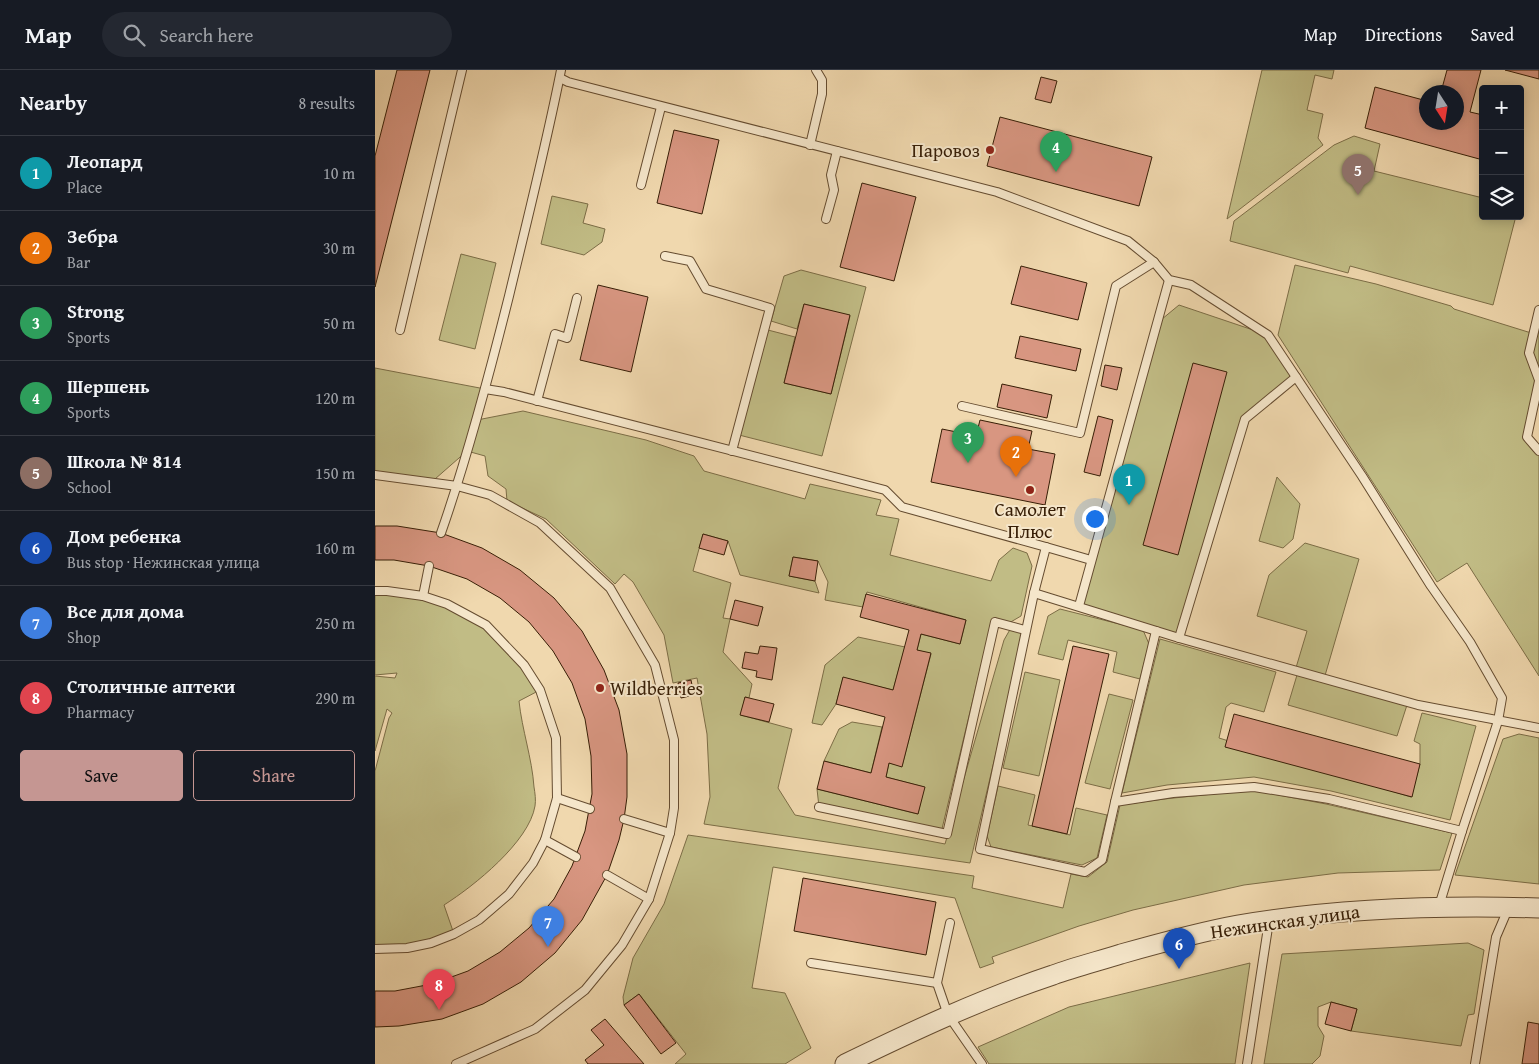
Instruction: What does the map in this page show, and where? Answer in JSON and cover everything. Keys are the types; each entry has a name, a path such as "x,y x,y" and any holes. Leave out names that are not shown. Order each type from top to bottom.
{"street":[{"name":"Нежинская улица","path":"845,1064 948,1015 1052,975 1171,940 1238,925 1367,909 1439,907 1539,908"}],"lane":[{"path":"400,330 462,70"},
{"path":"810,144 822,94 822,80 816,70"},
{"path":"560,74 568,82 997,192 1128,241 1154,262 1169,280 1191,285 1268,335 1362,476 1431,586 1470,642 1503,698 1498,721 1439,907"},
{"path":"441,533 457,486 485,389 529,216 560,74"},
{"path":"641,185 661,106"},
{"path":"826,219 834,190 831,175 837,151"},
{"path":"665,256 690,261 706,289 770,308 732,451"},
{"path":"962,406 1080,434 1117,286 1154,262"},
{"path":"1079,606 1169,280"},
{"path":"537,401 555,334 567,338 577,298"},
{"path":"1539,310 1529,353 1539,380 1527,437 1539,451"},
{"path":"1179,638 1245,419 1296,377"},
{"path":"485,389 885,490 902,507 1091,560"},
{"path":"375,475 457,486 490,495 540,523 610,588 655,665 674,740 674,808 670,833 649,899 623,945 585,990 535,1029 457,1064"},
{"path":"1046,547 1025,630 980,848 1085,872 1101,860 1156,631"},
{"path":"423,596 429,566"},
{"path":"375,591 423,596 447,604 485,626 525,665 540,690 556,738 557,798 545,840 533,863 509,894 479,920 454,934 431,943 407,948 375,949"},
{"path":"1034,594 1079,606 1179,638 1417,705 1539,728"},
{"path":"819,807 947,834 995,622 1025,630"},
{"path":"1115,802 1173,794 1254,787 1329,799 1462,831"},
{"path":"557,798 590,809"},
{"path":"624,819 670,833"},
{"path":"545,840 576,857"},
{"path":"607,875 649,899"},
{"path":"1475,1064 1496,937 1509,907"},
{"path":"1247,1064 1269,921"},
{"path":"950,923 937,983 948,1015 982,1064"},
{"path":"811,963 937,983"}],"shaded area":[{"path":"1262,70 1334,70 1332,79 1315,75 1307,110 1323,114 1318,138 1323,145 1227,219"},
{"path":"1354,136 1380,144 1374,171 1479,197 1479,220 1515,220 1493,305 1350,266 1348,273 1230,241 1234,221 1334,145"},
{"path":"552,196 588,204 583,223 605,229 602,242 584,255 541,244"},
{"path":"461,254 496,263 475,349 439,340"},
{"path":"1295,265 1376,284 1451,306 1454,309 1528,332 1539,333 1539,389 1528,436 1539,448 1539,676 1467,563 1437,582 1278,335"},
{"path":"801,270 866,287 822,456 739,435 764,329 795,337 784,383 831,394 850,316 804,304 797,329 771,321 784,276"},
{"path":"1179,305 1268,335 1296,377 1245,419 1179,638 1080,606 1156,324"},
{"path":"375,368 485,389 477,420 523,411 646,440 694,456 704,471 805,499 810,484 881,500 876,515 899,519 890,555 991,581 999,560 1013,548 1027,553 1032,566 1021,616 1009,623 992,620 941,833 819,807 817,789 918,814 924,787 886,777 889,763 902,766 931,654 917,650 921,634 960,644 966,620 867,592 863,607 825,600 828,582 818,561 793,557 789,576 815,581 819,593 740,575 728,541 703,534 693,571 731,583 723,618 730,619 723,652 752,684 749,698 745,697 741,715 792,729 778,788 795,815 945,844 1004,640 1012,626 1025,630 970,863 704,824 710,797 707,734 697,678 673,683 664,635 633,582 624,574 615,584 546,519 507,501 506,489 488,476 485,456 467,451 435,479 375,476"},
{"path":"1277,477 1300,504 1293,539 1283,548 1259,541"},
{"path":"1305,543 1359,559 1324,679 1295,671 1307,631 1257,616 1269,575"},
{"path":"375,591 423,596 486,625 524,665 540,690 519,701 535,794 535,806 531,820 499,862 470,887 444,905 454,934 407,948 375,949 375,771 392,713 387,709 375,751 375,676 395,678 397,673 375,675"},
{"path":"1060,609 1143,630 1149,644 1140,679 1113,672 1117,652 1068,640 1063,660 1038,654 1048,616"},
{"path":"858,637 905,647 893,690 843,678 836,704 822,725 812,723 825,665"},
{"path":"1160,639 1276,672 1264,712 1231,703 1226,707 1219,738 1411,797 1420,764 1420,744 1414,741 1422,713 1476,726 1450,820 1331,791 1254,777 1167,785 1122,793"},
{"path":"1025,672 1060,680 1039,776 1003,768"},
{"path":"1297,675 1407,705 1397,736 1288,705"},
{"path":"1109,694 1133,700 1110,789 1085,783"},
{"path":"852,722 882,727 871,773 824,761 839,729"},
{"path":"1519,734 1539,738 1539,884 1455,875 1503,739"},
{"path":"998,786 1035,795 1028,825 1070,835 1076,808 1107,815 1097,858 1082,865 991,847 987,836"},
{"path":"1252,790 1326,804 1452,833 1440,870 1338,873 1244,885 1133,910 1079,926 992,957 994,963 980,968 955,898 773,867 752,988 785,993 811,1048 785,1064 675,1064 686,1054 639,994 624,1005 623,997 633,958 664,904 688,835 974,876 972,888 1063,908 1071,874 1088,877 1107,862 1120,805"},
{"path":"1468,943 1484,950 1474,1014 1468,1015 1461,1046 1351,1031 1357,1009 1331,1002 1318,1007 1318,1026 1324,1036 1320,1056 1312,1064 1264,1064 1282,954"},
{"path":"1250,963 1235,1064 989,1064 978,1047 1069,1007"}],"building":[{"path":"397,70 430,70 375,287 375,156"},
{"path":"1447,70 1481,70 1470,112 1479,114 1479,159 1365,128 1375,87 1419,99 1419,130 1464,130 1464,85 1443,85"},
{"path":"1505,70 1539,70 1539,79"},
{"path":"1041,77 1057,81 1051,103 1035,99"},
{"path":"1000,117 1152,157 1139,206 987,166"},
{"path":"674,130 719,140 702,214 657,203"},
{"path":"862,183 916,197 894,281 840,267"},
{"path":"1021,266 1087,283 1078,320 1011,304"},
{"path":"598,285 648,297 631,372 580,360"},
{"path":"804,304 850,315 831,394 784,383"},
{"path":"1020,336 1081,349 1076,371 1015,358"},
{"path":"1193,363 1227,372 1178,555 1143,545"},
{"path":"1105,365 1122,368 1117,390 1101,386"},
{"path":"1002,384 1052,395 1047,418 997,407"},
{"path":"1098,416 1113,420 1100,476 1084,472"},
{"path":"980,420 1032,431 1028,449 1055,454 1045,505 931,482 942,429 976,436"},
{"path":"375,526 397,526 441,533 482,548 520,570 554,598 582,631 604,670 619,710 627,754 627,797 619,840 607,875 582,920 555,953 521,982 483,1004 442,1019 399,1026 375,1027 375,991 395,991 432,984 468,971 500,952 529,928 554,899 572,866 585,831 592,794 591,756 585,719 572,683 553,651 529,622 500,598 467,579 429,566 394,560 375,560"},
{"path":"703,534 728,541 724,555 699,548"},
{"path":"793,557 818,561 815,581 789,576"},
{"path":"866,594 966,620 960,644 921,634 917,650 931,653 902,767 889,763 886,777 925,787 918,814 817,789 824,761 871,773 885,717 836,704 843,677 893,690 909,630 860,617"},
{"path":"735,600 763,607 758,626 730,619"},
{"path":"760,646 777,648 772,680 756,677 757,671 742,668 745,652 758,654"},
{"path":"1073,646 1109,654 1067,834 1032,826"},
{"path":"691,680 694,695 681,698 678,683"},
{"path":"745,697 774,704 769,722 740,715"},
{"path":"1234,714 1420,764 1412,797 1225,747"},
{"path":"803,878 936,902 926,955 794,931"},
{"path":"639,994 676,1043 661,1054 624,1005"},
{"path":"1331,1002 1357,1009 1351,1031 1325,1024"},
{"path":"605,1019 644,1064 588,1064 585,1060 604,1045 591,1030"},
{"path":"1528,1022 1539,1024 1539,1064 1522,1064"}],"place":[{"name":"Паровоз","path":"990,150"},
{"name":"Шершень","path":"1056,172"},
{"name":"Школа № 814","path":"1358,195"},
{"name":"Strong","path":"968,463"},
{"name":"Зебра","path":"1016,477"},
{"name":"Самолет Плюс","path":"1030,490"},
{"name":"Леопард","path":"1129,505"},
{"name":"Wildberries","path":"600,688"},
{"name":"Все для дома","path":"548,947"},
{"name":"Дом ребенка","path":"1179,969"},
{"name":"Столичные аптеки","path":"439,1010"}]}
